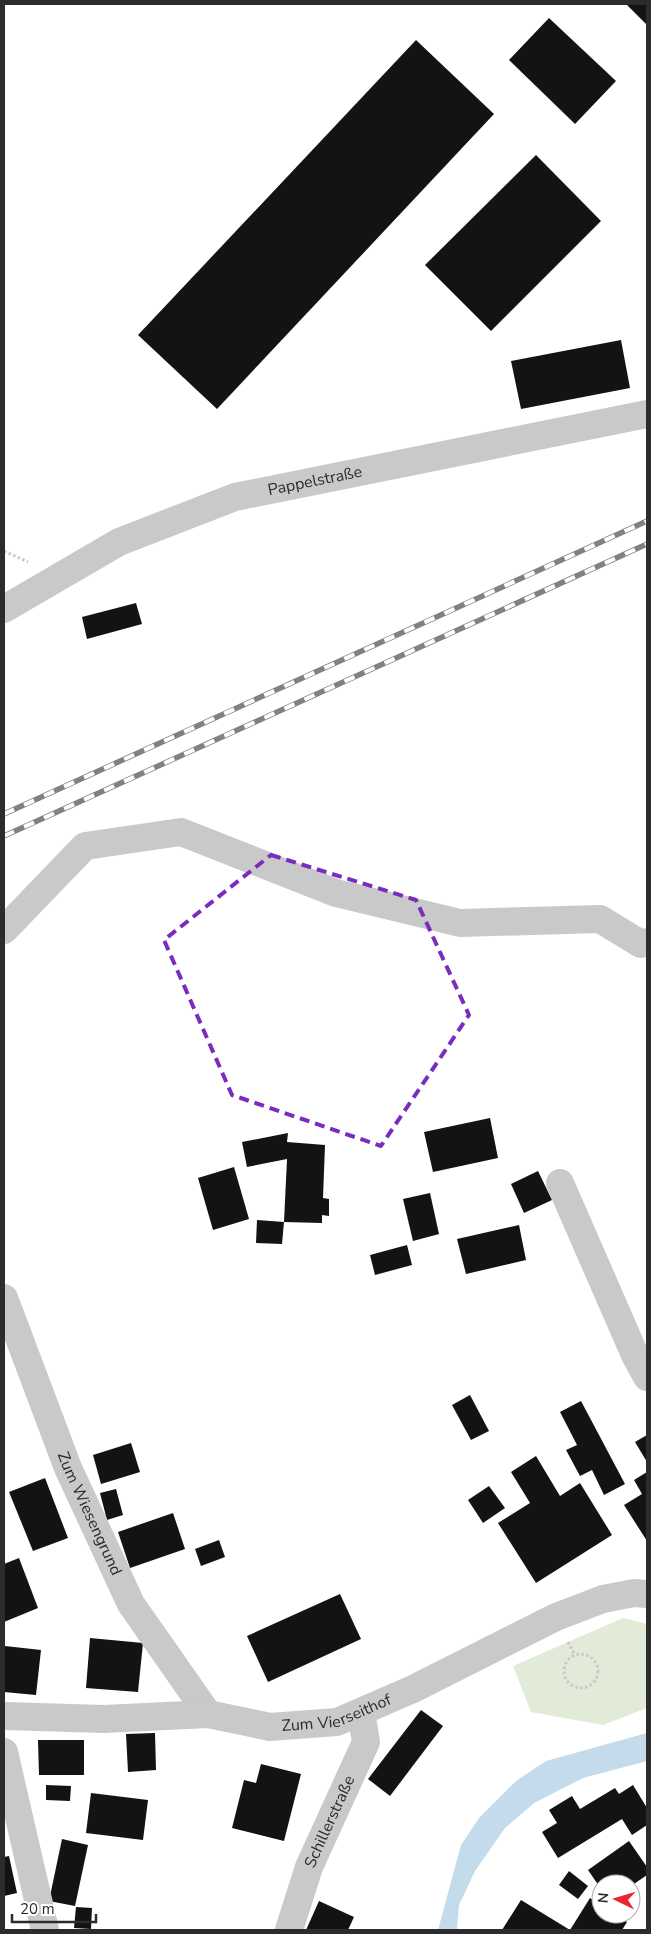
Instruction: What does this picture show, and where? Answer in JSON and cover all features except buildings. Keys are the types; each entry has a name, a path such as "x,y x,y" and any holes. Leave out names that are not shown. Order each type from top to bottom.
{"street":[{"name":"Pappelstraße","path":"4,609 120,542 235,497 647,414"},
{"path":"4,930 85,846 182,832 336,893 460,923 600,919 641,944 647,942"},
{"path":"560,1183 635,1355 647,1377"},
{"name":"Zum Wiesengrund","path":"4,1298 68,1468 131,1604 208,1714"},
{"name":"Zum Vierseithof","path":"4,1716 104,1719 208,1714 270,1727 337,1722 413,1689 556,1617 603,1599 634,1592 647,1594"},
{"name":"Schillerstraße","path":"289,1930 309,1867 366,1742 361,1712"},
{"path":"4,1752 45,1930"}],"path":[{"path":"574,1655 586,1655 596,1662 598,1673 593,1684 582,1688 570,1685 564,1675 565,1664 574,1655"}],"highlighted area":[{"path":"271,855 416,900 469,1015 381,1146 232,1095 164,940"}],"green space":[{"path":"623,1618 647,1624 647,1708 603,1725 531,1712 513,1666"}],"water":[{"path":"647,1733 647,1761 583,1778 534,1803 505,1828 475,1871 459,1905 457,1930 438,1930 461,1845 479,1818 516,1781 546,1761"}],"railway":[{"path":"4,814 647,521"},
{"path":"4,836 647,544"}]}
